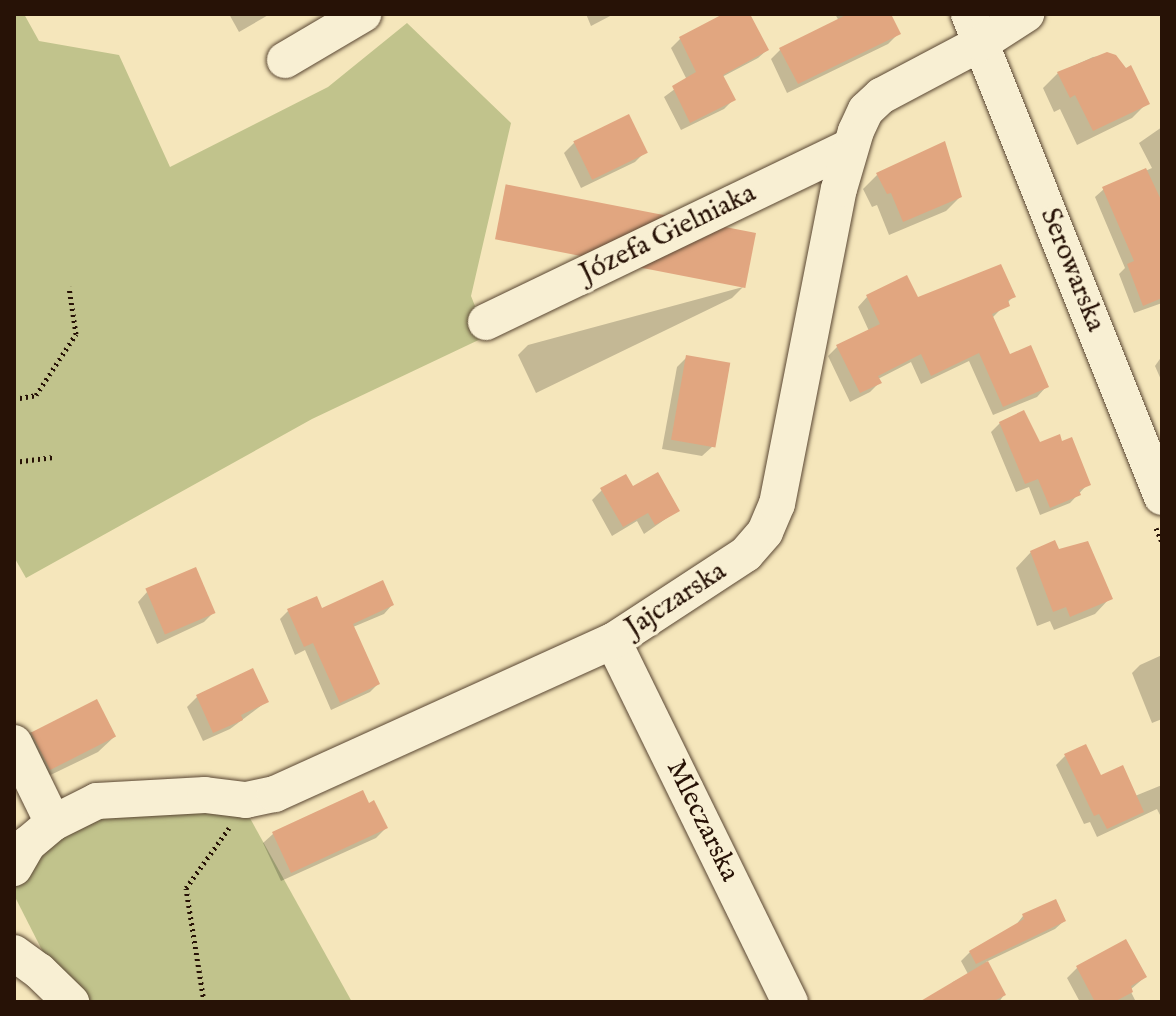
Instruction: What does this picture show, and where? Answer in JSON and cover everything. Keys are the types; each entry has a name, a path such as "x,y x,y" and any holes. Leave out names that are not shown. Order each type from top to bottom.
{"street":[{"name":"Jajczarska","path":"14,868 28,844 53,823 97,801 205,795 246,800 275,794 613,641 746,554 765,532 777,504 850,147 866,110 975,28 1026,14"},
{"path":"285,60 351,17"},
{"name":"Serowarska","path":"975,28 1162,497"},
{"name":"Józefa Gielniaka","path":"486,322 850,147"},
{"name":"Mleczarska","path":"613,641 790,1002"},
{"path":"14,743 53,823"},
{"path":"14,953 39,971 71,1002"}],"path":[{"path":"14,399 36,395 76,334 69,287"},
{"path":"14,462 54,457"},
{"path":"204,1002 186,888 246,800"}],"green space":[{"path":"14,14 24,14 39,41 119,55 170,167 328,87 407,23 511,123 471,296 487,336 312,419 26,578 14,557"},
{"path":"246,811 352,1002 88,1002 47,960 15,897 14,887 40,850 79,825 111,815"}],"building":[{"path":"723,14 750,14 769,50 723,75 736,100 690,123 672,86 696,72 679,37"},
{"path":"848,14 891,14 901,34 798,84 779,48"},
{"path":"1107,52 1116,55 1126,68 1131,65 1150,104 1093,131 1075,95 1070,98 1057,72"},
{"path":"629,114 648,153 592,180 573,141"},
{"path":"945,141 962,197 903,222 891,193 887,194 876,173"},
{"path":"1146,168 1162,202 1162,298 1143,306 1127,264 1134,261 1102,187"},
{"path":"506,184 756,233 745,288 495,239"},
{"path":"1001,264 1016,297 1008,300 1010,306 992,314 1010,354 1031,345 1049,387 1003,407 979,353 931,376 921,354 878,376 882,383 860,393 836,345 880,324 866,295 907,275 918,297"},
{"path":"686,355 730,363 715,448 671,440"},
{"path":"1024,410 1040,442 1060,434 1062,441 1072,437 1091,485 1079,490 1081,495 1050,508 1038,479 1025,484 999,422"},
{"path":"658,472 680,511 655,525 648,513 623,527 600,488 626,474 633,486"},
{"path":"1055,540 1059,549 1088,541 1113,599 1070,617 1066,607 1053,612 1030,551"},
{"path":"196,567 216,613 165,635 145,588"},
{"path":"383,580 394,605 353,624 380,684 340,703 313,643 304,647 287,609 317,596 322,608"},
{"path":"253,668 269,702 241,715 243,720 213,733 196,695"},
{"path":"97,699 116,736 50,770 31,733"},
{"path":"1086,744 1101,775 1123,765 1144,812 1107,829 1099,814 1094,816 1064,754"},
{"path":"363,790 369,803 374,800 388,828 291,873 272,832"},
{"path":"1056,899 1066,921 976,964 969,951 1024,919 1022,914"},
{"path":"1126,939 1147,977 1131,986 1133,992 1114,1002 1095,1002 1076,966"},
{"path":"988,961 1006,995 992,1002 919,1002"}]}
